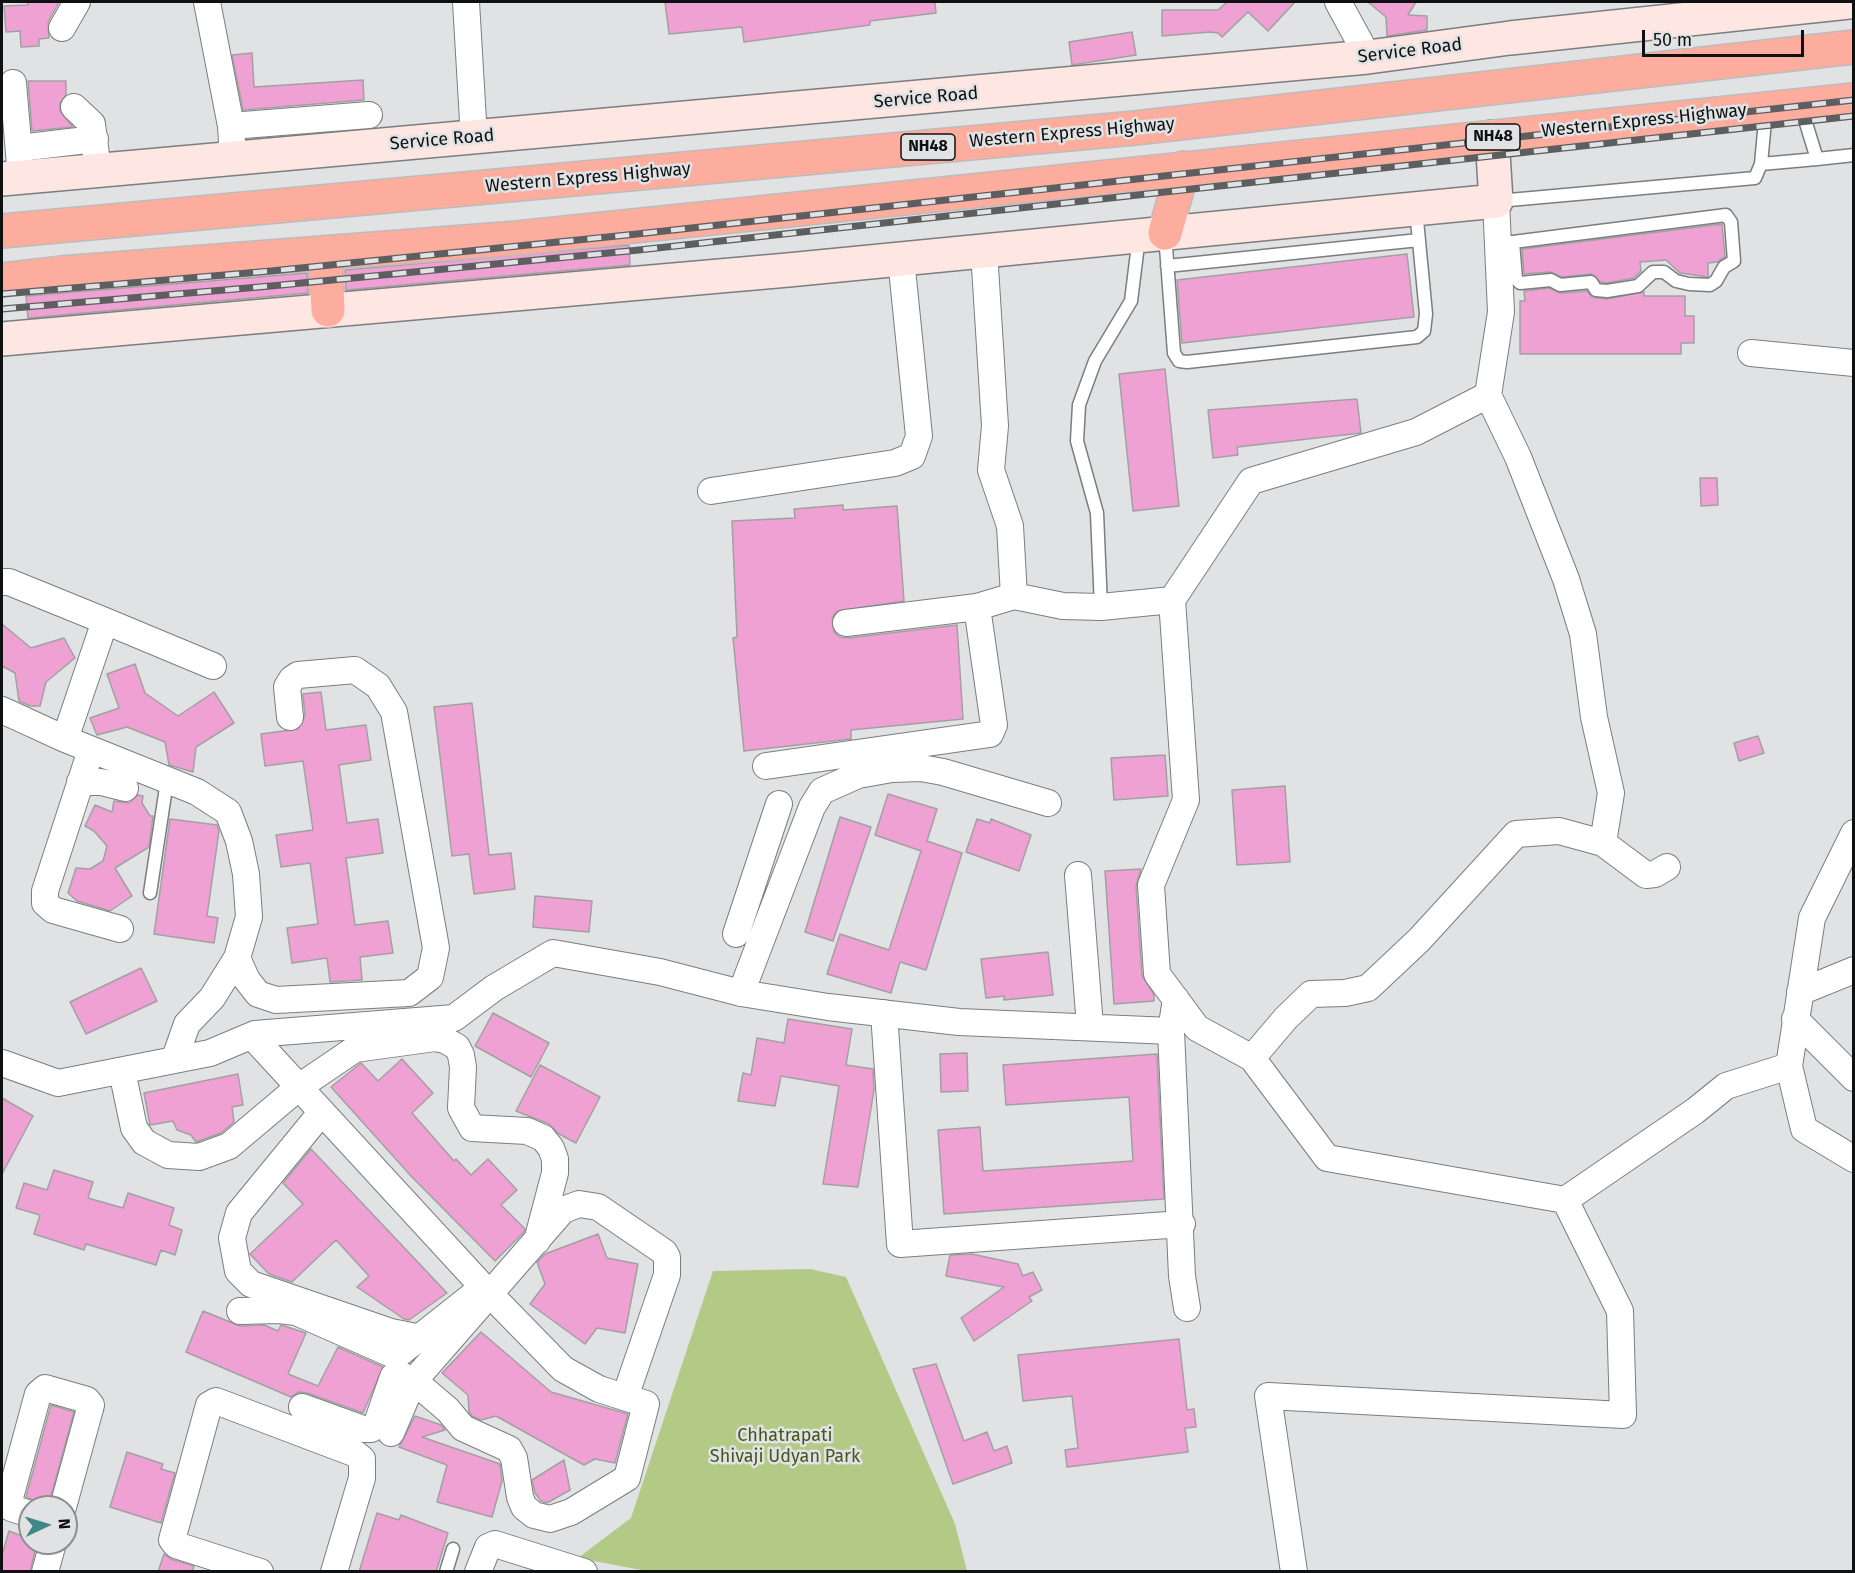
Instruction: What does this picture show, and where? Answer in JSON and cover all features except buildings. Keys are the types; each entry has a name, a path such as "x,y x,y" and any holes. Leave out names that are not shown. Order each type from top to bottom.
{"highway":[{"name":"Western Express Highway","path":"2,231 1135,128 1854,47"},
{"name":"Western Express Highway","path":"2,280 61,273 517,238 1854,100"},
{"path":"1152,235 1184,168"},
{"path":"325,253 328,310"}],"street":[{"path":"62,28 77,2"},
{"path":"207,2 231,126 233,158"},
{"path":"466,2 474,138"},
{"path":"1338,2 1368,57"},
{"name":"Service Road","path":"14,168 96,155 233,158 474,138 1368,57 1510,38 1850,2"},
{"path":"13,84 14,168"},
{"path":"74,107 92,124 96,155"},
{"path":"231,126 369,115"},
{"path":"1492,137 1496,201 1506,242 1501,312 1488,395 1518,457 1566,579 1583,634 1594,717 1611,794 1603,843"},
{"path":"2,339 1152,235 1417,224 1496,201"},
{"path":"984,251 995,426 991,470 1010,526 1014,596"},
{"path":"711,491 895,463 912,456 920,436 901,259"},
{"path":"1751,352 1854,363"},
{"path":"1488,395 1416,432 1251,481 1172,600 1186,800 1151,885 1157,974 1197,1028 1252,1058 1327,1158 1565,1200 1686,1117 1726,1086 1789,1066"},
{"path":"2,582 9,582 213,666"},
{"path":"846,623 977,607 1014,596 1063,606 1101,607 1172,600"},
{"path":"766,766 990,734 994,725 977,607"},
{"path":"65,740 105,621"},
{"path":"237,958 247,980 258,994 276,1000 409,993 430,977 436,948 394,712 378,686 355,670 298,675 292,679 287,687 290,717"},
{"path":"2,710 65,740 197,792 228,812 239,841 246,874 249,917 237,958 212,998 187,1024 176,1058"},
{"path":"90,750 45,891 45,903 53,910 120,929"},
{"path":"741,993 812,807 822,791 858,775 892,769 921,768 943,772 1048,803"},
{"path":"80,782 101,782 125,788"},
{"path":"736,934 779,804"},
{"path":"1252,1058 1311,994 1345,993 1368,988 1419,940 1516,834 1559,831 1603,843 1646,874 1655,874 1667,867"},
{"path":"1854,833 1812,918 1789,1066 1803,1129 1854,1159"},
{"path":"759,867 785,876"},
{"path":"1078,875 1090,1026"},
{"path":"2,1063 58,1083 210,1053 252,1036 454,1018 494,988 553,953 660,972 741,993 884,1013 970,1023 1172,1031"},
{"path":"1800,992 1854,970"},
{"path":"1176,999 1172,1031 1182,1224 1182,1276 1187,1308"},
{"path":"884,1013 900,1244 1182,1224"},
{"path":"1796,1019 1854,1078"},
{"path":"252,1036 487,1291 563,1369 598,1389 646,1404 630,1474 624,1481 571,1512 550,1520 534,1515 524,1507 520,1497 514,1458 509,1449 463,1428 448,1410 414,1381 399,1374 395,1375 377,1423 367,1430 302,1407"},
{"path":"122,1071 134,1128 144,1142 155,1150 182,1157 199,1157 229,1146 299,1087 355,1048 435,1038 452,1043 461,1055 464,1067 461,1108 472,1128 527,1131 543,1138 551,1148 555,1173 537,1241"},
{"path":"321,1113 239,1213 232,1238 238,1271 251,1284 391,1332 421,1338"},
{"path":"1294,1572 1268,1396 1623,1415 1620,1311 1565,1200"},
{"path":"391,1433 414,1381 487,1291 537,1241 563,1210 579,1204 598,1207 664,1252 667,1275 624,1397"},
{"path":"240,1311 296,1312 392,1356 399,1356 487,1291"},
{"path":"18,1510 11,1508 9,1502 38,1394 45,1388 87,1400 91,1405 66,1495"},
{"path":"260,1572 176,1545 172,1540 209,1405 216,1401 357,1454 362,1459 362,1478 334,1572"},
{"path":"478,1572 488,1547 495,1544 576,1570"},
{"path":"45,1572 50,1555"}],"lane":[{"path":"1800,105 1817,159"},
{"path":"1496,201 1755,178 1761,164 1766,109"},
{"path":"1761,164 1854,155"},
{"path":"1726,215 1731,222 1734,261 1724,267 1716,281 1710,285 1689,284 1676,281 1664,273 1653,272 1638,286 1607,291 1596,290 1591,282 1560,285 1551,280 1520,283 1516,279 1506,242 1726,215"},
{"path":"1152,235 1167,266 1176,358 1183,362 1418,337 1426,323 1417,224 1167,266"},
{"path":"1101,607 1097,513 1077,441 1079,405 1095,361 1131,301 1152,235"},
{"path":"150,893 167,781"},
{"path":"446,1572 453,1549"}],"green space":[{"name":"Chhatrapati Shivaji Udyan Park","path":"810,1269 846,1277 955,1524 967,1571 652,1572 578,1558 631,1518 713,1271"}],"railway":[{"path":"2,294 271,271 637,234 1854,100"},
{"path":"2,309 271,286 639,250 1854,116"}]}
